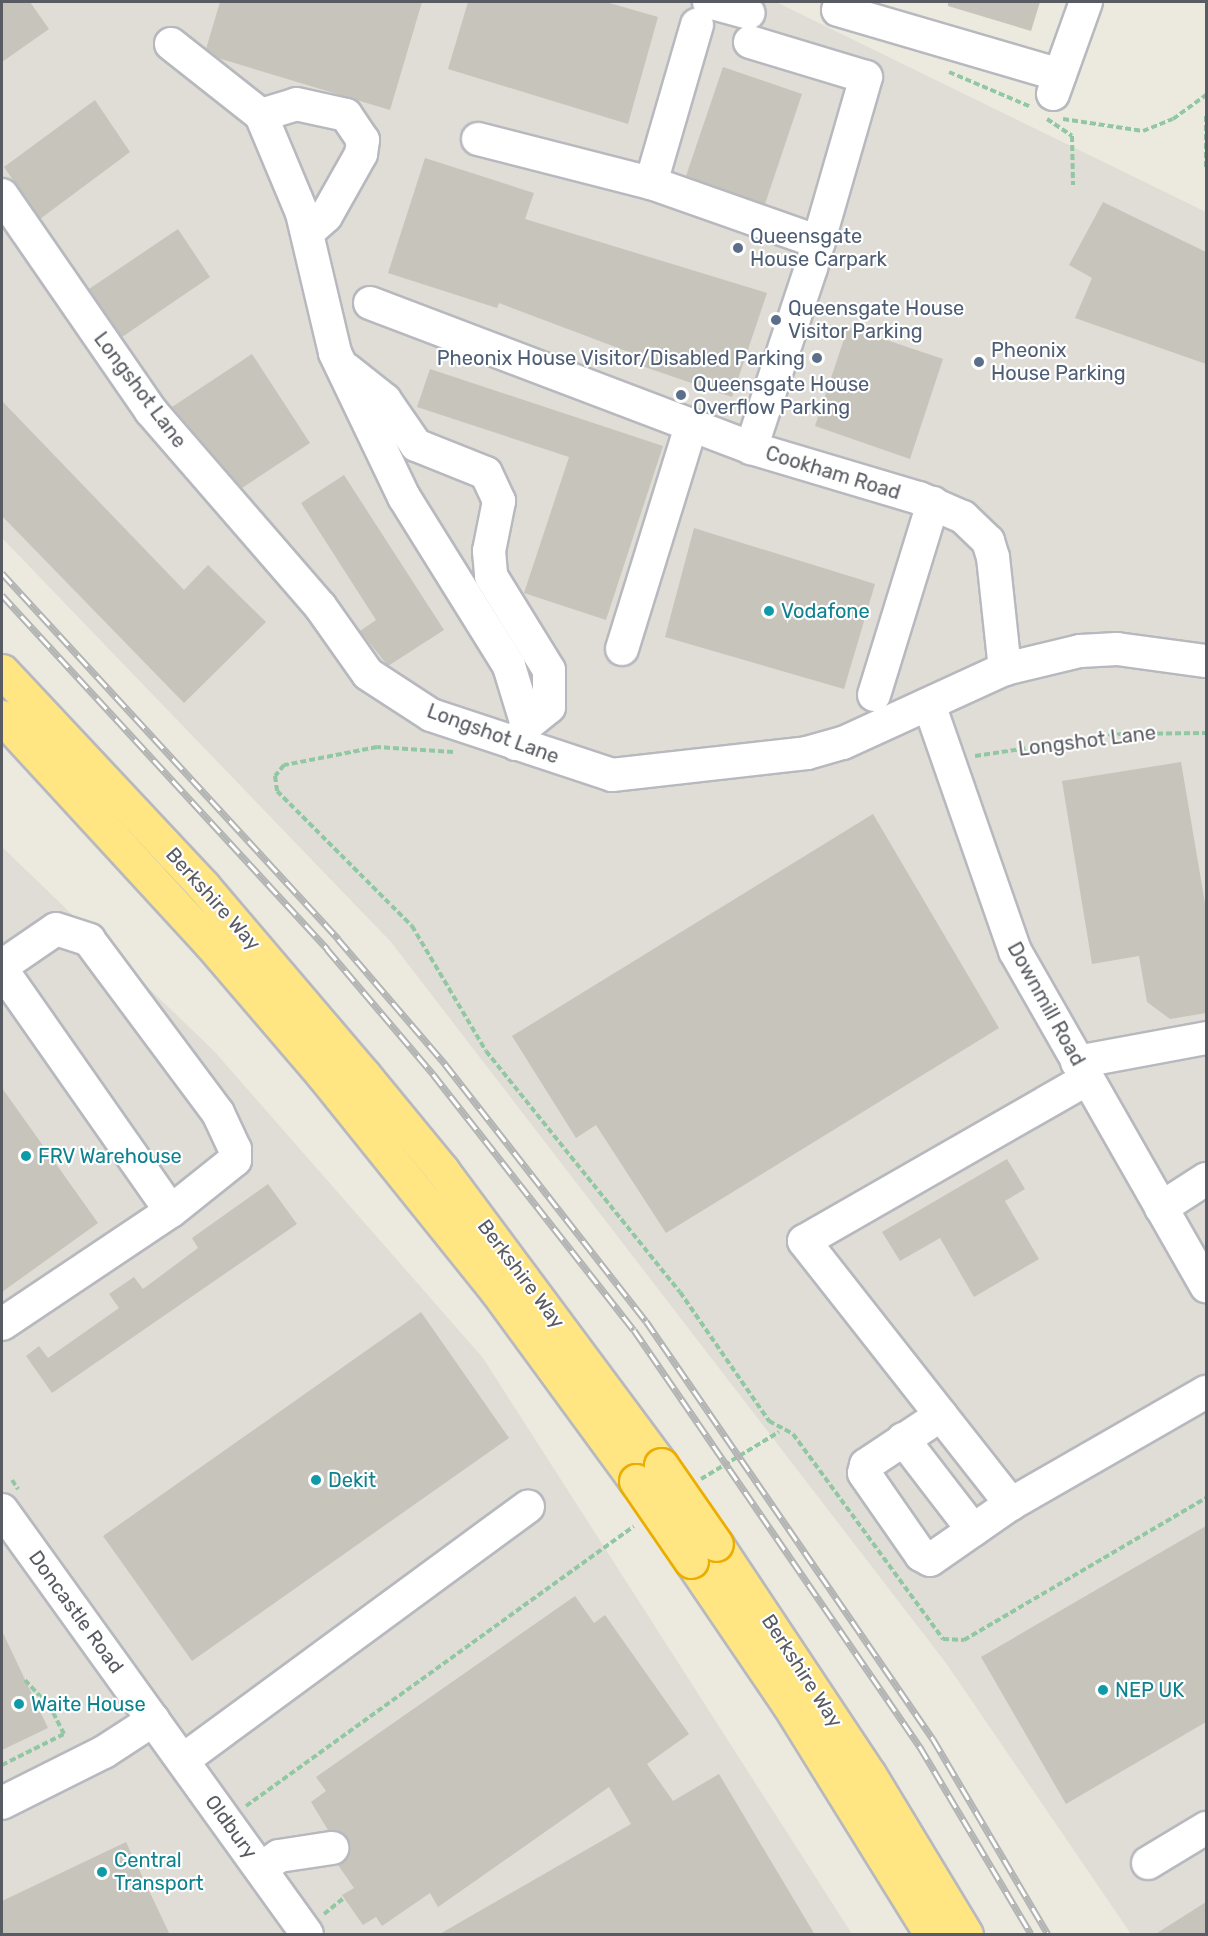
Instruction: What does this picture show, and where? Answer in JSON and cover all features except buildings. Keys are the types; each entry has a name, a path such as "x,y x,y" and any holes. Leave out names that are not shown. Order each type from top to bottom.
{"highway":[{"name":"Berkshire Way","path":"2,671 204,887 364,1075 478,1216 648,1473 704,1552 870,1774 966,1935"},
{"name":"Berkshire Way","path":"2,717 210,943 323,1075 496,1290 648,1473"},
{"name":"Berkshire Way","path":"704,1552 789,1705 931,1935"}],"street":[{"path":"838,10 1051,93 1086,2"},
{"path":"651,183 703,13"},
{"name":"Cookham Road","path":"703,13 750,28 866,77 819,242 751,448 933,503 963,517 988,541 1005,669"},
{"path":"171,44 261,115 307,233 340,365 404,497 509,666 522,734"},
{"path":"261,115 296,104 346,115 363,140 361,154 326,216 307,233"},
{"path":"478,139 651,183 819,242"},
{"name":"Longshot Lane","path":"2,195 151,411 320,606 368,674 431,715 522,734 612,775 650,780 807,753 843,743 1005,669 1080,651 1117,649 1206,661"},
{"path":"370,303 751,448"},
{"path":"340,365 385,400 416,445 486,473 499,501 489,551 491,576 549,670 549,707 522,734"},
{"path":"622,649 691,426"},
{"path":"874,694 933,503"},
{"name":"Downmill Road","path":"929,704 1015,951 1161,1208 1199,1254 1206,1286"},
{"path":"2,1324 171,1211 234,1160 231,1136 218,1113 89,940 56,929 2,968 171,1211"},
{"path":"1011,1504 804,1241 1082,1070 1206,1038"},
{"path":"1161,1208 1206,1179"},
{"path":"941,1415 866,1465 864,1473 921,1555 930,1560 1011,1504 1206,1392"},
{"path":"903,1439 973,1530"},
{"path":"183,1760 528,1508"},
{"name":"Doncastle Road","path":"2,1510 153,1720"},
{"path":"2,1803 104,1752 153,1720"},
{"name":"Oldbury","path":"153,1720 261,1869 314,1925"},
{"path":"1148,1863 1206,1828"},
{"path":"261,1869 279,1856 332,1848"}],"path":[{"path":"1051,93 1072,136 1073,185"},
{"path":"1206,116 1206,168"},
{"name":"Longshot Lane","path":"969,761 1121,734 1206,733"},
{"path":"458,751 377,747 284,765 275,776 277,791 412,926 486,1051 680,1292 780,1432 746,1448 692,1485"},
{"path":"226,1821 640,1521"},
{"path":"2,1765 64,1734 51,1708 25,1680"},
{"path":"314,1925 344,1898"}],"shaded area":[{"path":"2,2 776,2 1206,212 1206,1934 1131,1934 946,1663 391,942 2,538"},
{"path":"2,847 214,1051 483,1358 852,1934 2,1934"}],"railway":[{"path":"2,573 338,939 445,1064 646,1321 933,1739 1048,1934"},
{"path":"2,595 327,949 433,1074 634,1330 920,1747 1031,1934"}],"place":[{"name":"Queensgate House Carpark","path":"738,248"},
{"name":"Queensgate House Visitor Parking","path":"776,320"},
{"name":"Pheonix House Visitor/Disabled Parking","path":"817,358"},
{"name":"Pheonix House Parking","path":"979,362"},
{"name":"Queensgate House Overflow Parking","path":"681,395"},
{"name":"Vodafone","path":"769,611"},
{"name":"FRV Warehouse","path":"26,1156"},
{"name":"Dekit","path":"316,1480"},
{"name":"NEP UK","path":"1103,1690"},
{"name":"Waite House","path":"19,1704"},
{"name":"Central Transport","path":"102,1872"}]}
